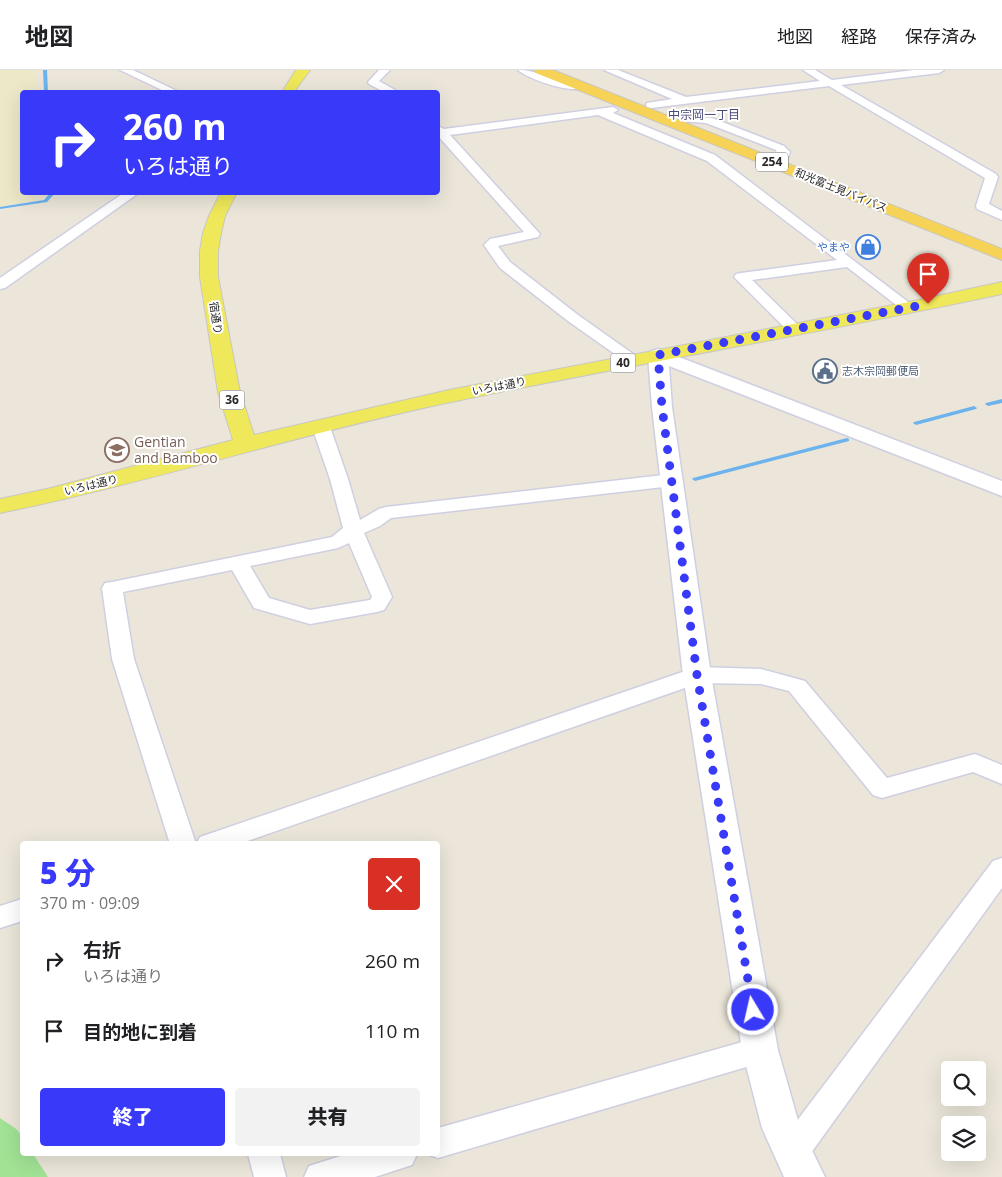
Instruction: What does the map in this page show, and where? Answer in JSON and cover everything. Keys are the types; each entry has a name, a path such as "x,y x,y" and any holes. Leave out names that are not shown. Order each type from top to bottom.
{"highway":[{"name":"和光富士見バイパス","path":"541,70 1002,255"},
{"name":"和光富士見バイパス","path":"562,70 1002,243"}],"main road":[{"path":"289,90 302,70"},
{"name":"宿通り","path":"228,195 217,216 212,233 209,248 209,277 226,374 245,444"},
{"name":"いろは通り","path":"0,506 53,495 245,444 449,396 909,308 1002,288"}],"street":[{"path":"125,70 170,90"},
{"path":"385,70 373,82 387,90"},
{"path":"523,70 558,84 581,86"},
{"path":"609,70 685,100"},
{"path":"808,70 992,177 982,206 1002,216"},
{"path":"651,105 939,70"},
{"path":"440,131 635,107"},
{"path":"600,112 711,158 909,308"},
{"path":"440,133 533,234 495,242 491,245 505,265 573,318 635,361"},
{"path":"0,285 130,195"},
{"path":"794,329 741,277 848,262"},
{"path":"1002,488 658,355 662,407 697,675 760,1050 781,1128 799,1165 1002,868"},
{"path":"238,562 261,603 310,617 377,605 382,598 353,530 342,488 321,427"},
{"path":"182,841 124,659 112,588 338,542 353,530 372,522 386,513 672,480"},
{"path":"218,841 697,675 731,675 775,679 784,680 797,686 882,789 976,763 1002,775"},
{"path":"0,918 20,911"},
{"path":"440,1142 760,1050"},
{"path":"265,1156 270,1177"},
{"path":"320,1177 394,1156"}],"shaded area":[{"path":"0,70 49,70 36,71 38,90 20,90 20,195 39,195 38,200 0,206"}],"green space":[{"path":"0,1118 16,1129 20,1135 20,1156 34,1156 48,1177 0,1177"}],"waterway":[{"path":"45,70 46,90"},
{"path":"0,208 45,201 51,195"},
{"path":"988,404 1002,401"},
{"path":"916,423 974,408"},
{"path":"695,479 847,440"}],"place":[{"name":"やまや","path":"868,247"},
{"name":"志木宗岡郵便局","path":"825,371"},
{"name":"Gentian and Bamboo","path":"117,450"}],"district":[{"name":"中宗岡一丁目","path":"704,115"}],"route":[{"path":"753,1010 697,675 662,407 658,355 928,304"}]}
